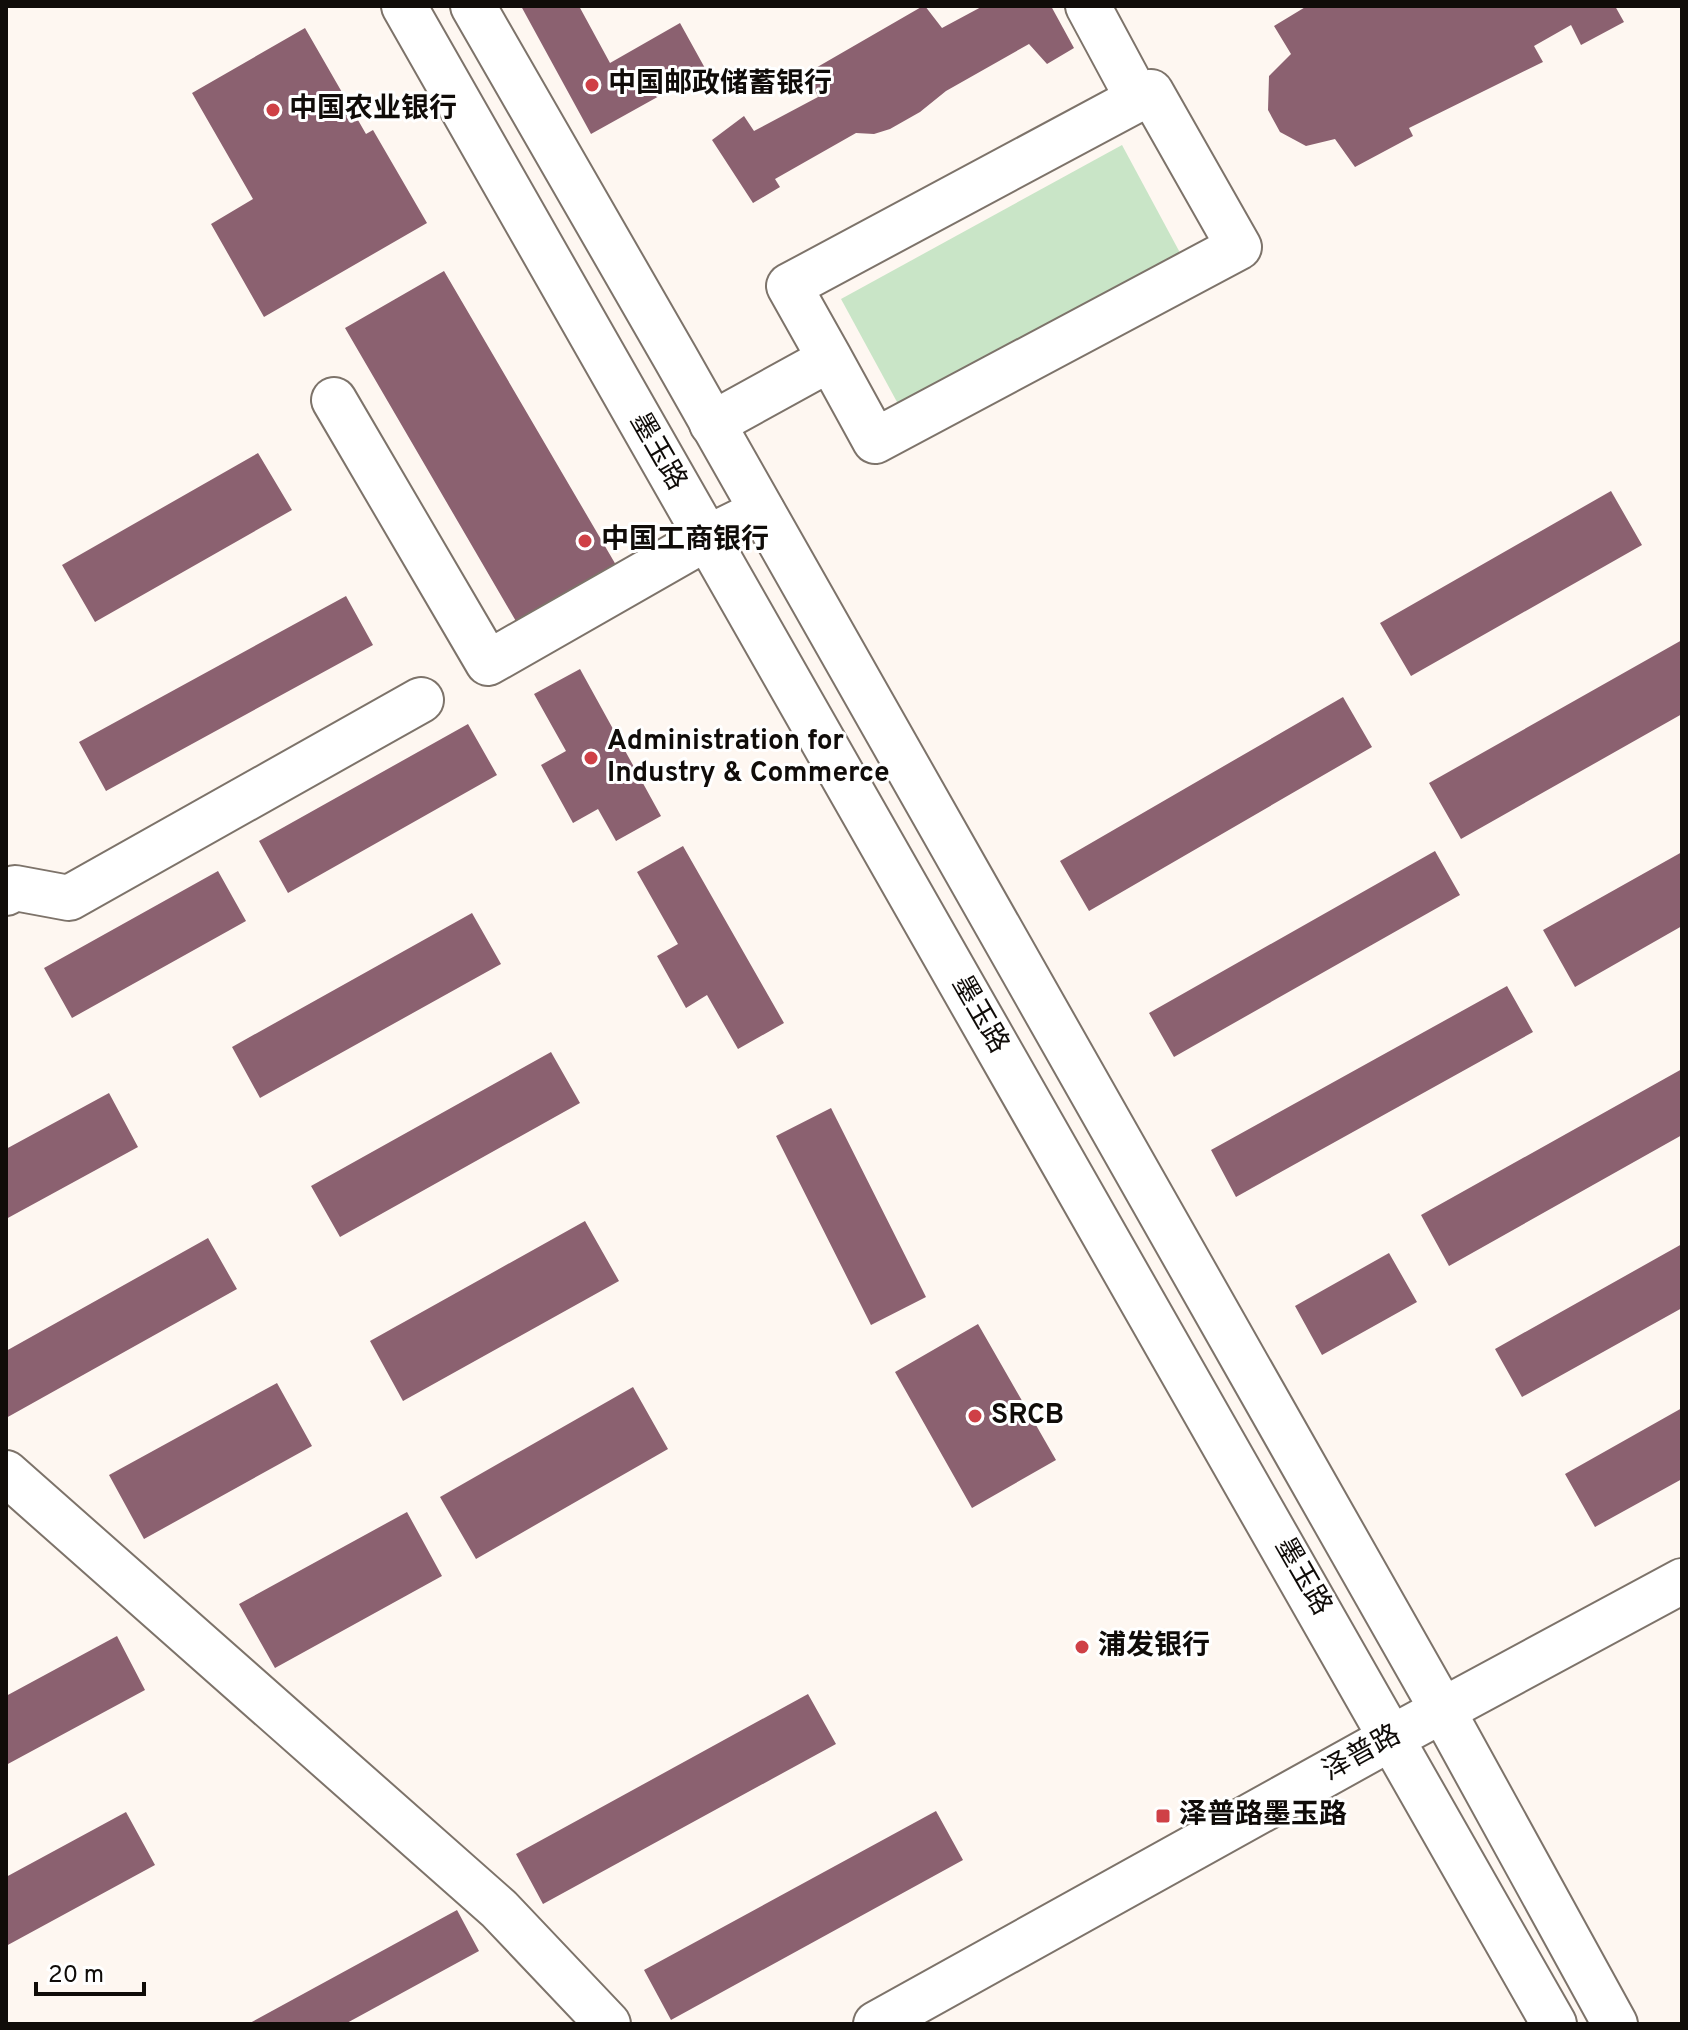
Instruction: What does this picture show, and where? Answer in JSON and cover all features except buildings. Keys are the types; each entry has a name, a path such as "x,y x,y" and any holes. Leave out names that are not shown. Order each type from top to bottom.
{"main road":[{"name":"墨玉路","path":"404,6 1554,2024"},
{"name":"墨玉路","path":"473,6 1443,1711 1615,2024"},
{"path":"1088,6 1138,99"},
{"path":"1151,92 1239,247 875,441 830,359 789,286 1151,92"},
{"path":"712,424 830,359"},
{"path":"334,400 488,663 707,538 762,511"},
{"path":"6,893 15,888 69,898 421,700"},
{"path":"6,1473 499,1909 608,2024"},
{"name":"泽普路","path":"876,2024 1393,1737 1682,1581"}],"green space":[{"path":"1122,145 1185,262 903,413 841,299"}],"place":[{"name":"中国邮政储蓄银行","path":"592,85"},
{"name":"中国农业银行","path":"273,110"},
{"name":"中国工商银行","path":"585,541"},
{"name":"Administration for Industry & Commerce","path":"591,758"},
{"name":"SRCB","path":"975,1416"},
{"name":"浦发银行","path":"1082,1647"},
{"name":"泽普路墨玉路","path":"1163,1816"}]}
